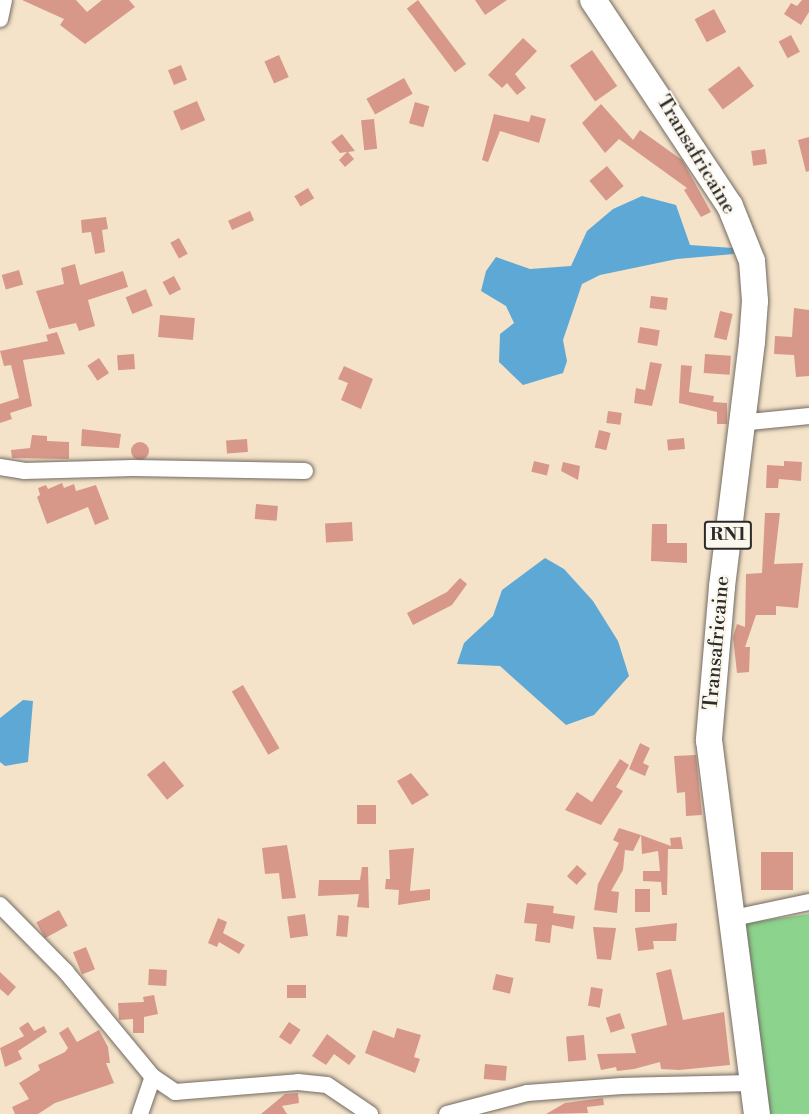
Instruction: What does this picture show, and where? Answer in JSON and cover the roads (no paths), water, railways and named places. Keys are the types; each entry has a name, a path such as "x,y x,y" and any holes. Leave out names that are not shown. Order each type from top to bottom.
{"highway":[{"name":"Transafricaine","path":"593,0 730,206 752,261 755,301 752,342 740,423 709,740 729,919 758,1114"}],"street":[{"path":"0,19 4,0"},
{"path":"740,423 809,416"},
{"path":"0,467 24,471 133,468 304,471"},
{"path":"729,919 809,902"},
{"path":"0,905 66,972 153,1077 175,1092 298,1082 327,1085 370,1114"},
{"path":"140,1114 153,1077"},
{"path":"447,1114 527,1093 621,1086 752,1083"}],"water":[{"path":"642,196 676,205 690,245 733,248 734,254 677,259 600,275 582,284 563,340 567,361 563,373 523,385 499,362 500,334 514,323 506,306 481,291 486,271 496,257 530,269 571,266 587,231 613,209"},
{"path":"545,558 564,569 593,601 618,641 629,676 594,715 566,725 500,666 457,664 464,643 493,616 502,590"},
{"path":"23,700 33,701 28,762 5,766 0,762 0,718"}]}
